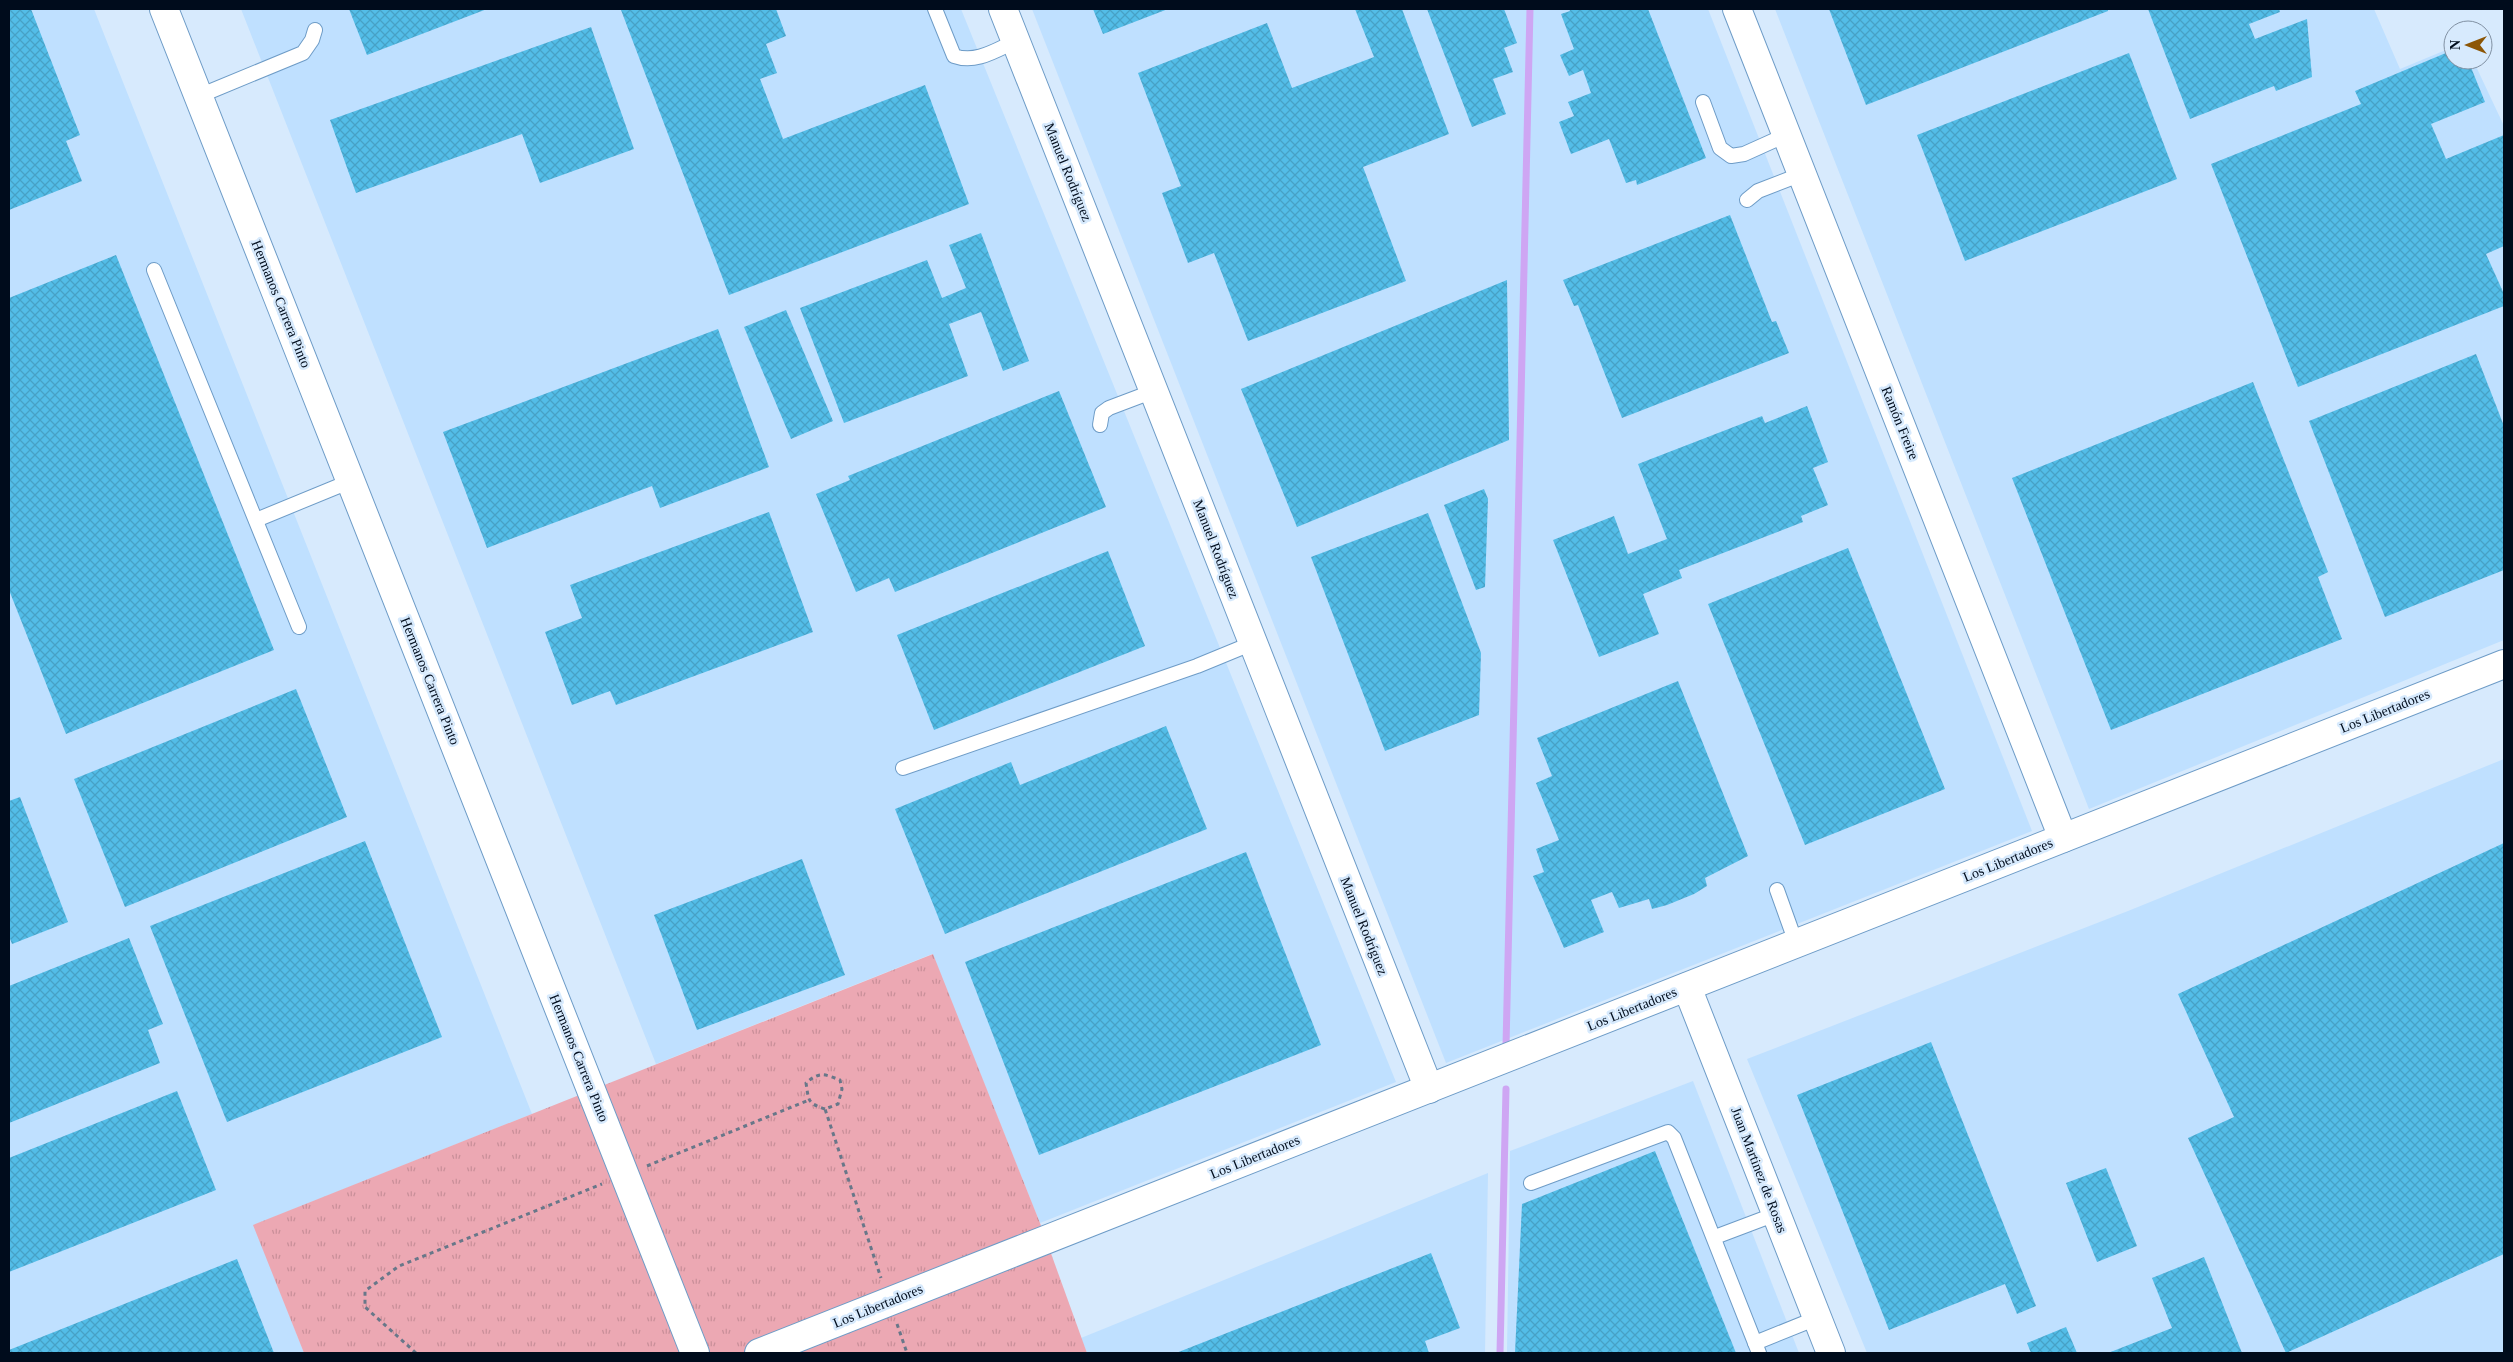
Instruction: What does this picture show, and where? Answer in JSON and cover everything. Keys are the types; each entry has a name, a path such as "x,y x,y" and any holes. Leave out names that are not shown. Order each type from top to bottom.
{"street":[{"name":"Hermanos Carrera Pinto","path":"164,9 696,1353"},
{"name":"Manuel Rodríguez","path":"1003,9 1429,1089"},
{"name":"Ramón Freire","path":"1737,9 2063,838"},
{"name":"Los Libertadores","path":"759,1353 2504,664"},
{"name":"Juan Martinez de Rosas","path":"1687,987 1831,1353"}],"lane":[{"path":"935,9 954,56 965,60 974,59 1016,41"},
{"path":"199,96 303,53 312,40 315,30"},
{"path":"1703,102 1720,148 1731,156 1744,154 1786,135"},
{"path":"1747,200 1758,191 1802,174"},
{"path":"154,270 299,627"},
{"path":"1100,425 1102,413 1109,408 1154,391"},
{"path":"256,520 351,481"},
{"path":"903,768 1197,666 1253,643"},
{"path":"1777,890 1796,943"},
{"path":"1531,1183 1668,1132 1674,1138 1715,1237 1757,1348 1817,1318"},
{"path":"1715,1237 1776,1214"}],"path":[{"path":"825,1074 840,1080 842,1089 838,1104 825,1109 812,1104 809,1100 806,1083 815,1075 825,1074"},
{"path":"416,1353 365,1307 365,1291 399,1266 809,1100"},
{"path":"825,1109 907,1353"}],"shaded area":[{"path":"9,9 94,9 532,1114 254,1225 304,1353 9,1353"},
{"path":"241,9 961,9 1396,1082 1040,1223 932,954 656,1064"},
{"path":"1032,9 1708,9 2032,831 1446,1063"},
{"path":"1775,9 2374,9 2400,69 2443,51 2443,70 2478,70 2504,126 2504,640 2089,809"},
{"path":"2504,759 2504,1353 1867,1353 1747,1059 2128,911"},
{"path":"1693,1081 1799,1353 1507,1353 1510,1151"},
{"path":"1488,1173 1485,1353 1087,1353 1081,1338"}],"green space":[{"path":"933,954 1040,1223 1087,1353 304,1353 253,1225"}],"building":[{"path":"9,9 31,9 80,135 66,141 82,181 9,210"},
{"path":"349,9 487,9 367,55"},
{"path":"776,9 786,36 766,44 777,73 760,79 783,139 925,85 969,204 729,295 621,10"},
{"path":"1093,9 1168,9 1103,34"},
{"path":"1355,9 1402,9 1449,134 1363,167 1406,281 1248,341 1214,253 1188,263 1162,193 1181,186 1138,73 1267,23 1292,88 1374,57"},
{"path":"1427,9 1504,9 1517,43 1504,48 1513,72 1493,79 1506,114 1472,127"},
{"path":"1569,9 1648,9 1706,158 1637,185 1636,180 1626,183 1609,139 1571,154 1559,122 1574,116 1568,102 1591,93 1583,70 1569,76 1560,55 1574,49 1561,14 1570,11"},
{"path":"1829,9 2108,9 2108,11 1866,105"},
{"path":"2148,9 2279,9 2280,12 2249,24 2255,39 2307,19 2312,77 2276,91 2274,86 2190,119"},
{"path":"591,27 634,149 540,183 522,134 356,193 330,120"},
{"path":"2129,53 2177,179 1965,261 1917,135"},
{"path":"2443,54 2443,70 2472,70 2485,102 2431,124 2446,159 2504,135 2504,246 2486,254 2504,294 2504,306 2298,387 2211,164 2361,104 2355,91"},
{"path":"1730,215 1772,322 1776,321 1789,353 1622,418 1578,305 1574,306 1563,280"},
{"path":"981,233 1029,361 1003,371 981,312 949,324 968,376 844,423 800,308 927,260 942,298 966,288 949,245"},
{"path":"116,255 274,650 66,734 9,590 9,298"},
{"path":"1507,280 1509,440 1297,527 1241,389"},
{"path":"786,310 833,421 791,439 744,327"},
{"path":"718,329 769,467 660,508 652,486 487,548 443,432"},
{"path":"2476,354 2504,426 2504,570 2385,617 2309,421"},
{"path":"2253,382 2328,572 2318,577 2342,639 2111,730 2012,478"},
{"path":"1059,391 1106,507 895,592 889,578 856,592 816,494 850,480 848,476"},
{"path":"1807,406 1828,462 1813,468 1828,505 1801,516 1803,522 1679,570 1682,578 1643,594 1659,634 1599,657 1553,540 1614,516 1628,554 1667,539 1638,464 1762,416 1765,423"},
{"path":"1484,489 1488,499 1485,587 1476,590 1444,505"},
{"path":"769,512 813,632 616,705 610,691 572,705 545,632 582,618 570,585"},
{"path":"1428,513 1481,653 1479,715 1385,751 1311,557"},
{"path":"1848,548 1945,789 1805,845 1708,604"},
{"path":"1108,551 1145,646 934,730 897,635"},
{"path":"1678,681 1748,856 1705,878 1707,886 1694,894 1667,905 1652,909 1649,899 1619,908 1612,892 1591,900 1604,932 1564,948 1533,876 1544,872 1536,849 1559,840 1536,783 1552,776 1537,738"},
{"path":"296,689 347,817 125,907 74,779"},
{"path":"1166,726 1207,829 945,934 895,809 1011,762 1020,785"},
{"path":"20,797 68,922 12,944 9,936 9,801"},
{"path":"365,841 442,1037 227,1122 150,926"},
{"path":"2504,843 2504,1254 2286,1353 2188,1138 2234,1117 2178,994"},
{"path":"1246,852 1321,1045 1039,1155 965,962"},
{"path":"802,859 845,975 697,1030 654,915"},
{"path":"129,938 163,1024 148,1030 160,1063 9,1123 9,986"},
{"path":"1931,1042 2036,1306 2017,1314 2005,1284 1889,1330 1797,1095"},
{"path":"177,1091 216,1190 9,1272 9,1158"},
{"path":"1655,1151 1736,1353 1515,1353 1522,1204"},
{"path":"2106,1168 2137,1246 2097,1262 2066,1183"},
{"path":"1431,1253 1460,1328 1425,1341 1429,1353 1176,1353"},
{"path":"2204,1257 2242,1353 2108,1353 2172,1328 2152,1278"},
{"path":"237,1259 274,1353 9,1353 9,1350"},
{"path":"2066,1327 2077,1353 2031,1353 2027,1343"}],"waterway":[{"path":"1506,1046 1530,9"},
{"path":"1500,1353 1506,1089"}]}
